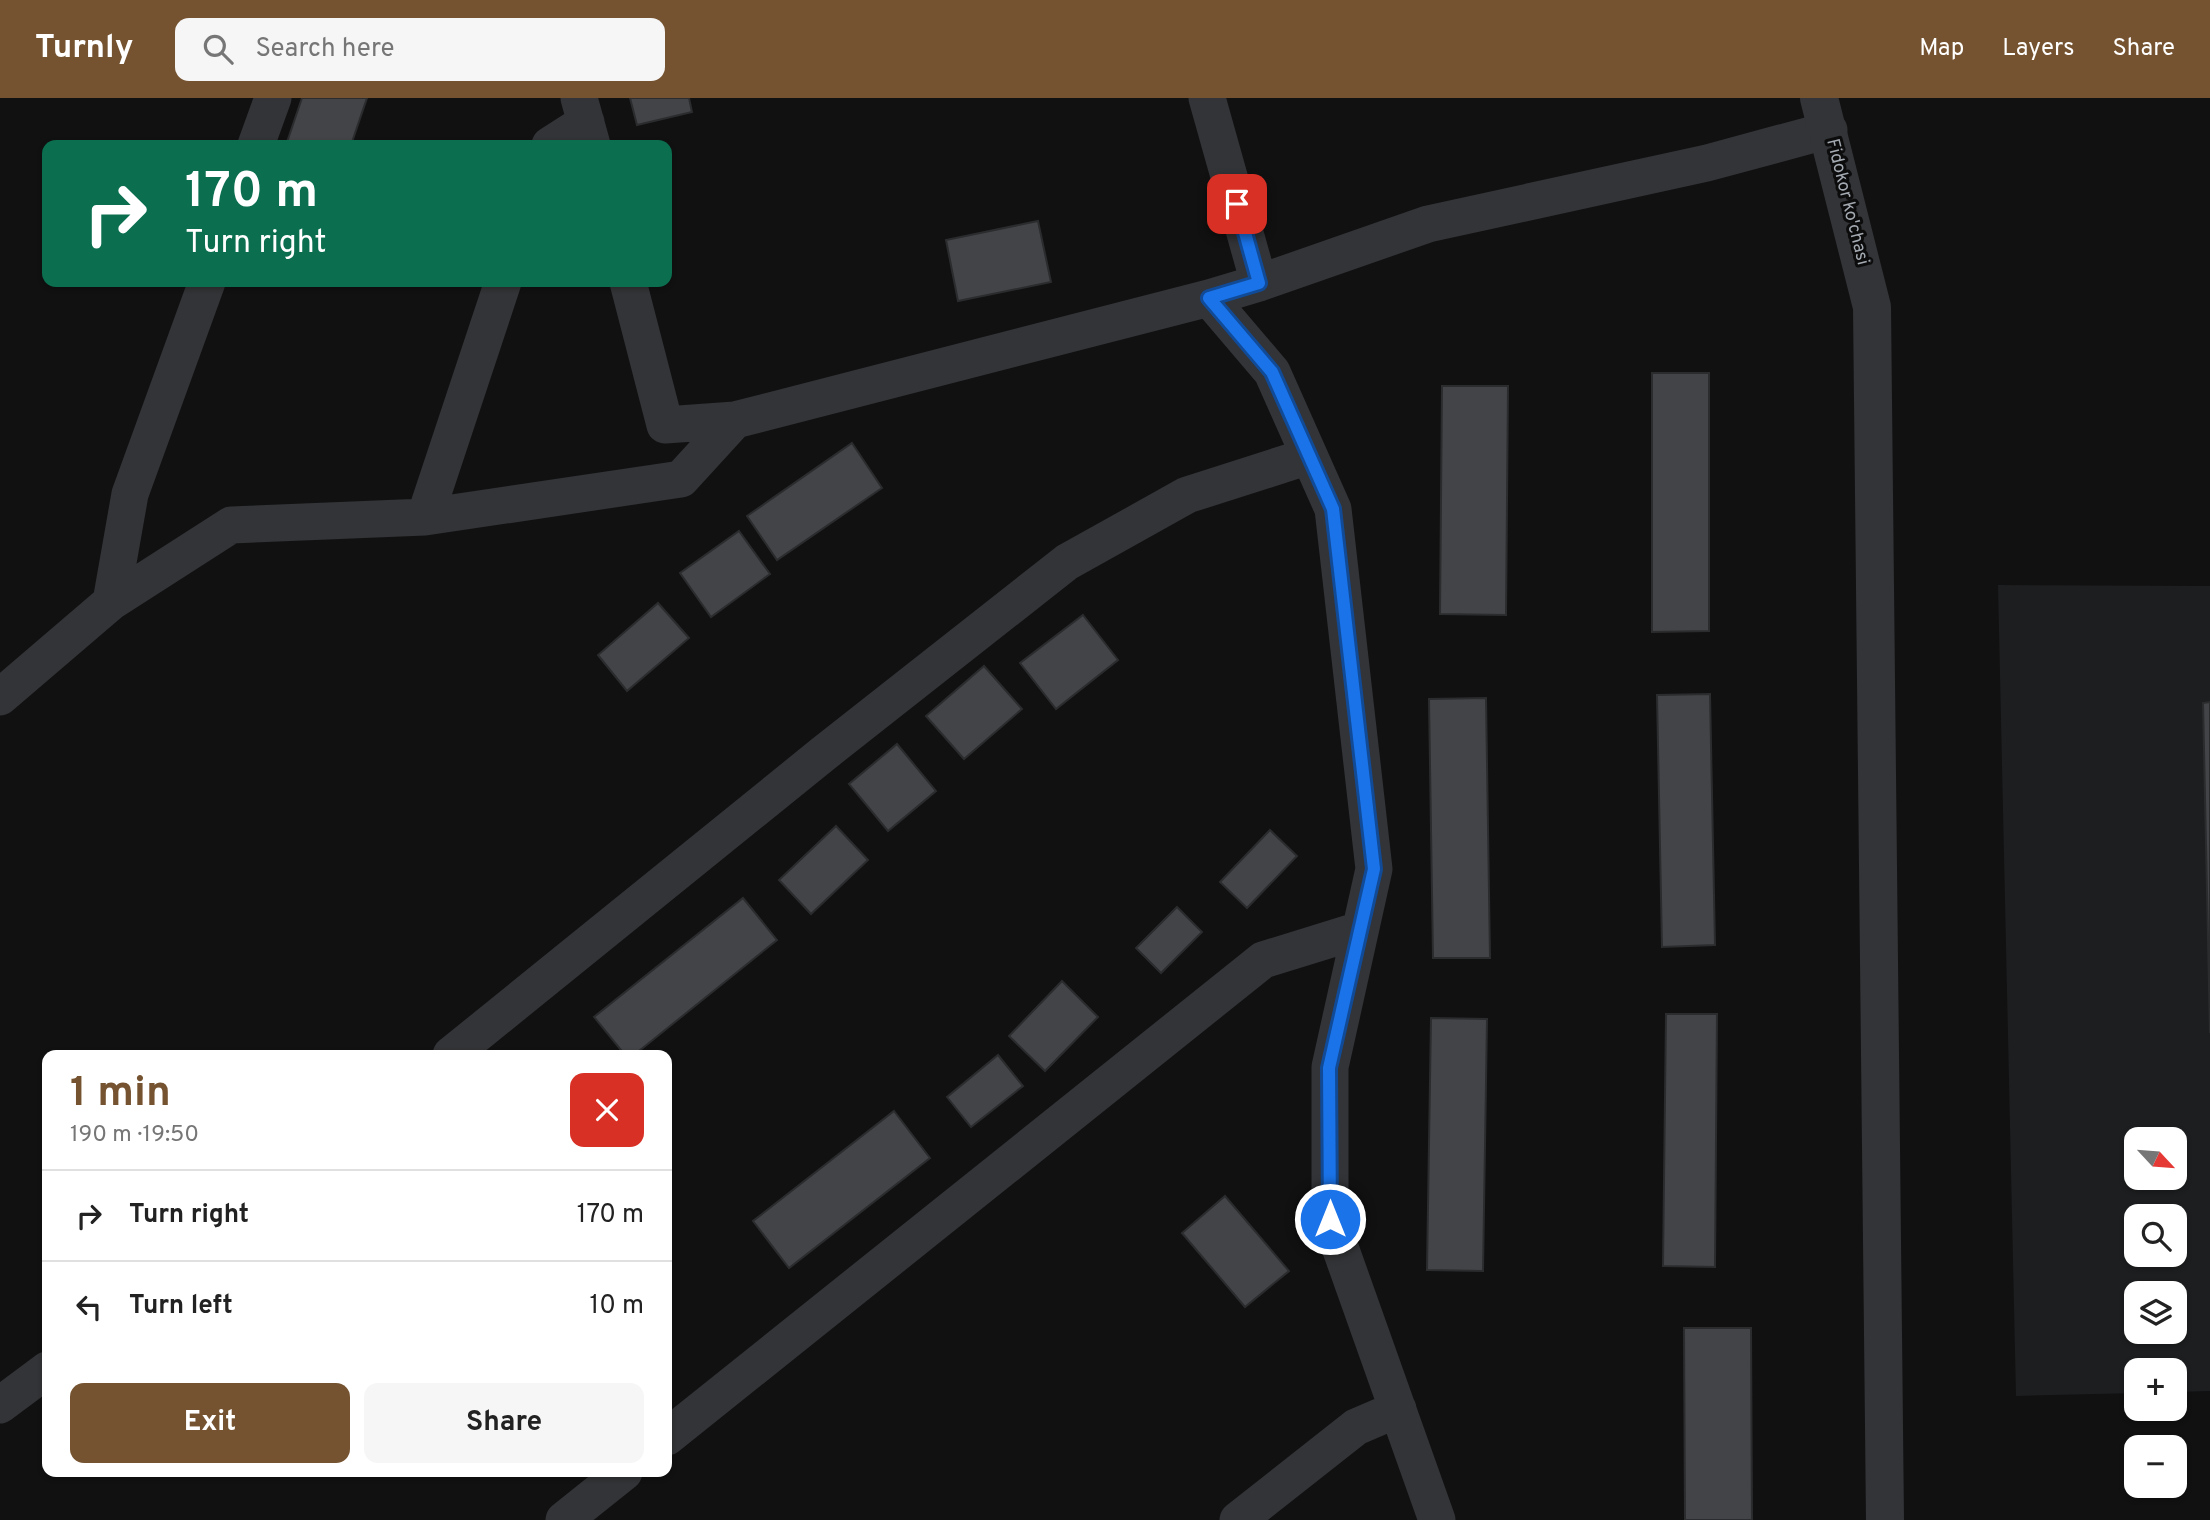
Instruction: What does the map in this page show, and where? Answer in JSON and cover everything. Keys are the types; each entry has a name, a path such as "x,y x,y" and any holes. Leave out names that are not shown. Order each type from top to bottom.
{"street":[{"path":"258,140 273,98"},
{"path":"1207,98 1259,283"},
{"path":"629,287 665,425 736,420 1209,298 1428,224 1707,163 1824,114"},
{"name":"Fidokor ko'chasi","path":"1824,114 1872,307 1885,1520"},
{"path":"559,140 586,122"},
{"path":"111,602 130,494 205,287"},
{"path":"425,517 501,287"},
{"path":"1209,298 1272,372 1333,509 1374,869 1329,1068 1330,1219 1437,1520"},
{"path":"0,697 111,602 231,525 425,517 681,479 736,420"},
{"path":"457,1050 823,754 1067,562 1187,495 1309,456"},
{"path":"672,1433 1263,960 1360,930"},
{"path":"0,1405 42,1374"},
{"path":"1238,1520 1356,1427 1398,1409"},
{"path":"565,1520 618,1477"}],"shaded area":[{"path":"1998,585 2210,586 2210,1391 2187,1392 2187,1358 2124,1358 2124,1393 2016,1396"}],"building":[{"path":"302,98 367,98 353,140 288,140"},
{"path":"630,98 689,98 692,112 637,125"},
{"path":"1038,221 1051,282 958,301 946,240"},
{"path":"1652,373 1709,373 1709,631 1652,632"},
{"path":"1442,386 1508,386 1506,615 1440,614"},
{"path":"852,443 882,488 777,560 747,516"},
{"path":"739,531 770,574 711,617 680,573"},
{"path":"658,603 689,638 627,691 598,655"},
{"path":"1083,615 1118,660 1056,709 1020,663"},
{"path":"984,666 1022,709 964,759 926,716"},
{"path":"1710,694 1715,945 1662,947 1657,695"},
{"path":"1486,698 1490,958 1433,958 1429,699"},
{"path":"2210,702 2210,1033 2203,703"},
{"path":"897,744 936,791 888,831 849,784"},
{"path":"836,826 868,860 811,914 779,880"},
{"path":"1270,830 1297,856 1247,908 1220,882"},
{"path":"743,898 777,940 640,1050 621,1050 594,1017"},
{"path":"1177,907 1202,932 1161,973 1136,948"},
{"path":"1062,981 1098,1017 1045,1071 1009,1036"},
{"path":"1666,1014 1717,1014 1715,1267 1663,1266"},
{"path":"1431,1018 1487,1019 1483,1271 1427,1270"},
{"path":"998,1055 1023,1086 971,1127 947,1097"},
{"path":"894,1111 930,1158 789,1268 753,1221"},
{"path":"1225,1196 1289,1271 1245,1307 1182,1233"},
{"path":"1684,1328 1751,1328 1752,1520 1685,1520"}],"route":[{"path":"1237,204 1259,283 1209,298 1272,372 1333,509 1374,869 1329,1068 1330,1219"}]}
